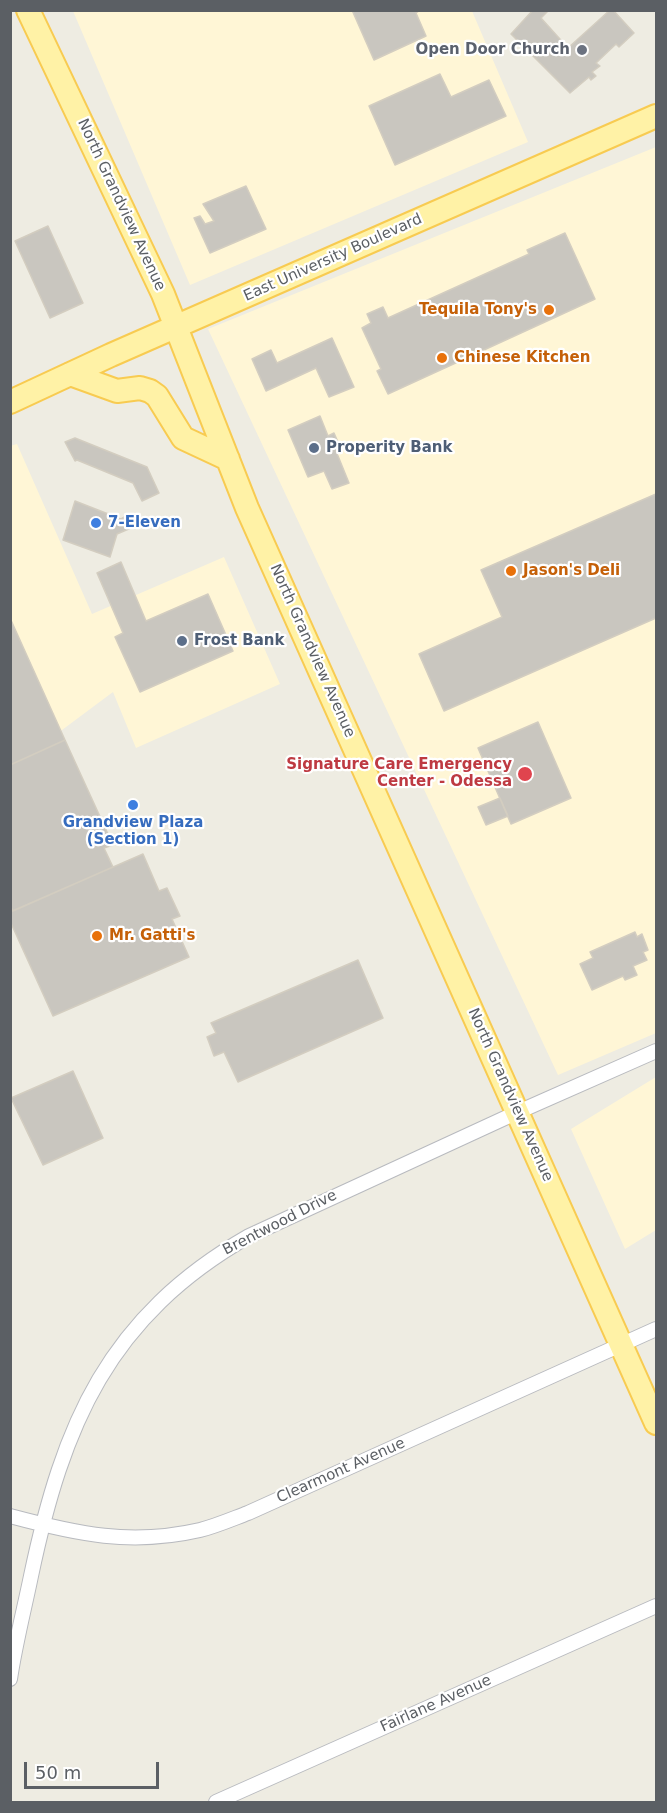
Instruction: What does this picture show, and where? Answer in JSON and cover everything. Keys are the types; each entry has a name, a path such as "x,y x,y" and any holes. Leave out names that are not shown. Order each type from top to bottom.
{"main road":[{"name":"North Grandview Avenue","path":"28,10 115,191 176,326 247,508 657,1423"},
{"name":"East University Boulevard","path":"10,402 176,326 657,116"},
{"path":"70,374 117,391 140,388 150,391 157,396 183,438 228,459"}],"street":[{"name":"Brentwood Drive","path":"10,1679 42,1524 73,1431 84,1404 103,1370 127,1336 156,1305 186,1277 220,1252 249,1236 518,1112 657,1051"},
{"name":"Clearmont Avenue","path":"10,1516 102,1537 152,1538 201,1530 248,1513 657,1329"},
{"name":"Fairlane Avenue","path":"216,1803 657,1606"}],"shaded area":[{"path":"73,11 472,11 528,142 190,285"},
{"path":"656,147 656,1033 558,1075 208,329"},
{"path":"17,444 92,614 224,557 280,684 136,748 113,692 11,768 10,446"},
{"path":"656,1077 656,1230 625,1249 571,1129"}],"building":[{"path":"352,10 420,10 416,13 426,36 374,60"},
{"path":"533,10 549,10 541,18 568,48 610,10 613,10 634,33 619,47 616,44 596,63 600,66 592,72 596,76 591,80 589,77 570,93 511,34"},
{"path":"440,74 451,97 489,80 506,116 395,165 369,106"},
{"path":"246,186 266,229 210,253 194,218 200,216 205,224 214,221 203,204"},
{"path":"48,226 83,303 50,318 15,241"},
{"path":"565,233 595,299 388,394 377,371 381,369 362,328 371,323 367,314 383,307 388,318 529,254 527,250"},
{"path":"332,338 354,387 329,397 316,368 266,391 252,359 271,350 277,363"},
{"path":"320,416 328,436 334,433 341,449 336,451 349,483 332,489 324,471 308,477 288,430"},
{"path":"75,438 147,467 159,493 142,501 133,483 75,461 65,442"},
{"path":"656,494 656,618 444,711 419,654 502,617 481,570"},
{"path":"75,501 121,519 126,516 131,528 117,534 110,557 63,540"},
{"path":"121,562 146,621 208,594 233,651 140,692 115,637 123,633 97,573"},
{"path":"10,618 65,740 10,765"},
{"path":"538,722 571,798 511,824 478,748"},
{"path":"65,740 113,845 104,848 113,867 13,911 10,906 10,765"},
{"path":"500,798 508,816 486,825 478,807"},
{"path":"143,854 159,891 167,888 180,916 172,919 189,957 53,1016 10,921 10,912"},
{"path":"635,932 637,937 642,934 648,950 643,952 647,960 633,966 637,975 625,980 623,976 592,990 580,964 593,958 590,952"},
{"path":"358,960 383,1018 238,1082 224,1052 214,1056 207,1037 216,1033 211,1023"},
{"path":"73,1071 103,1138 43,1165 11,1098"}],"place":[{"name":"Open Door Church","path":"582,50"},
{"name":"Tequila Tony's","path":"549,310"},
{"name":"Chinese Kitchen","path":"442,358"},
{"name":"Properity Bank","path":"314,448"},
{"name":"7-Eleven","path":"96,523"},
{"name":"Jason's Deli","path":"511,571"},
{"name":"Frost Bank","path":"182,641"},
{"name":"Signature Care Emergency Center - Odessa","path":"525,774"},
{"name":"Grandview Plaza (Section 1)","path":"133,805"},
{"name":"Mr. Gatti's","path":"97,936"}]}
